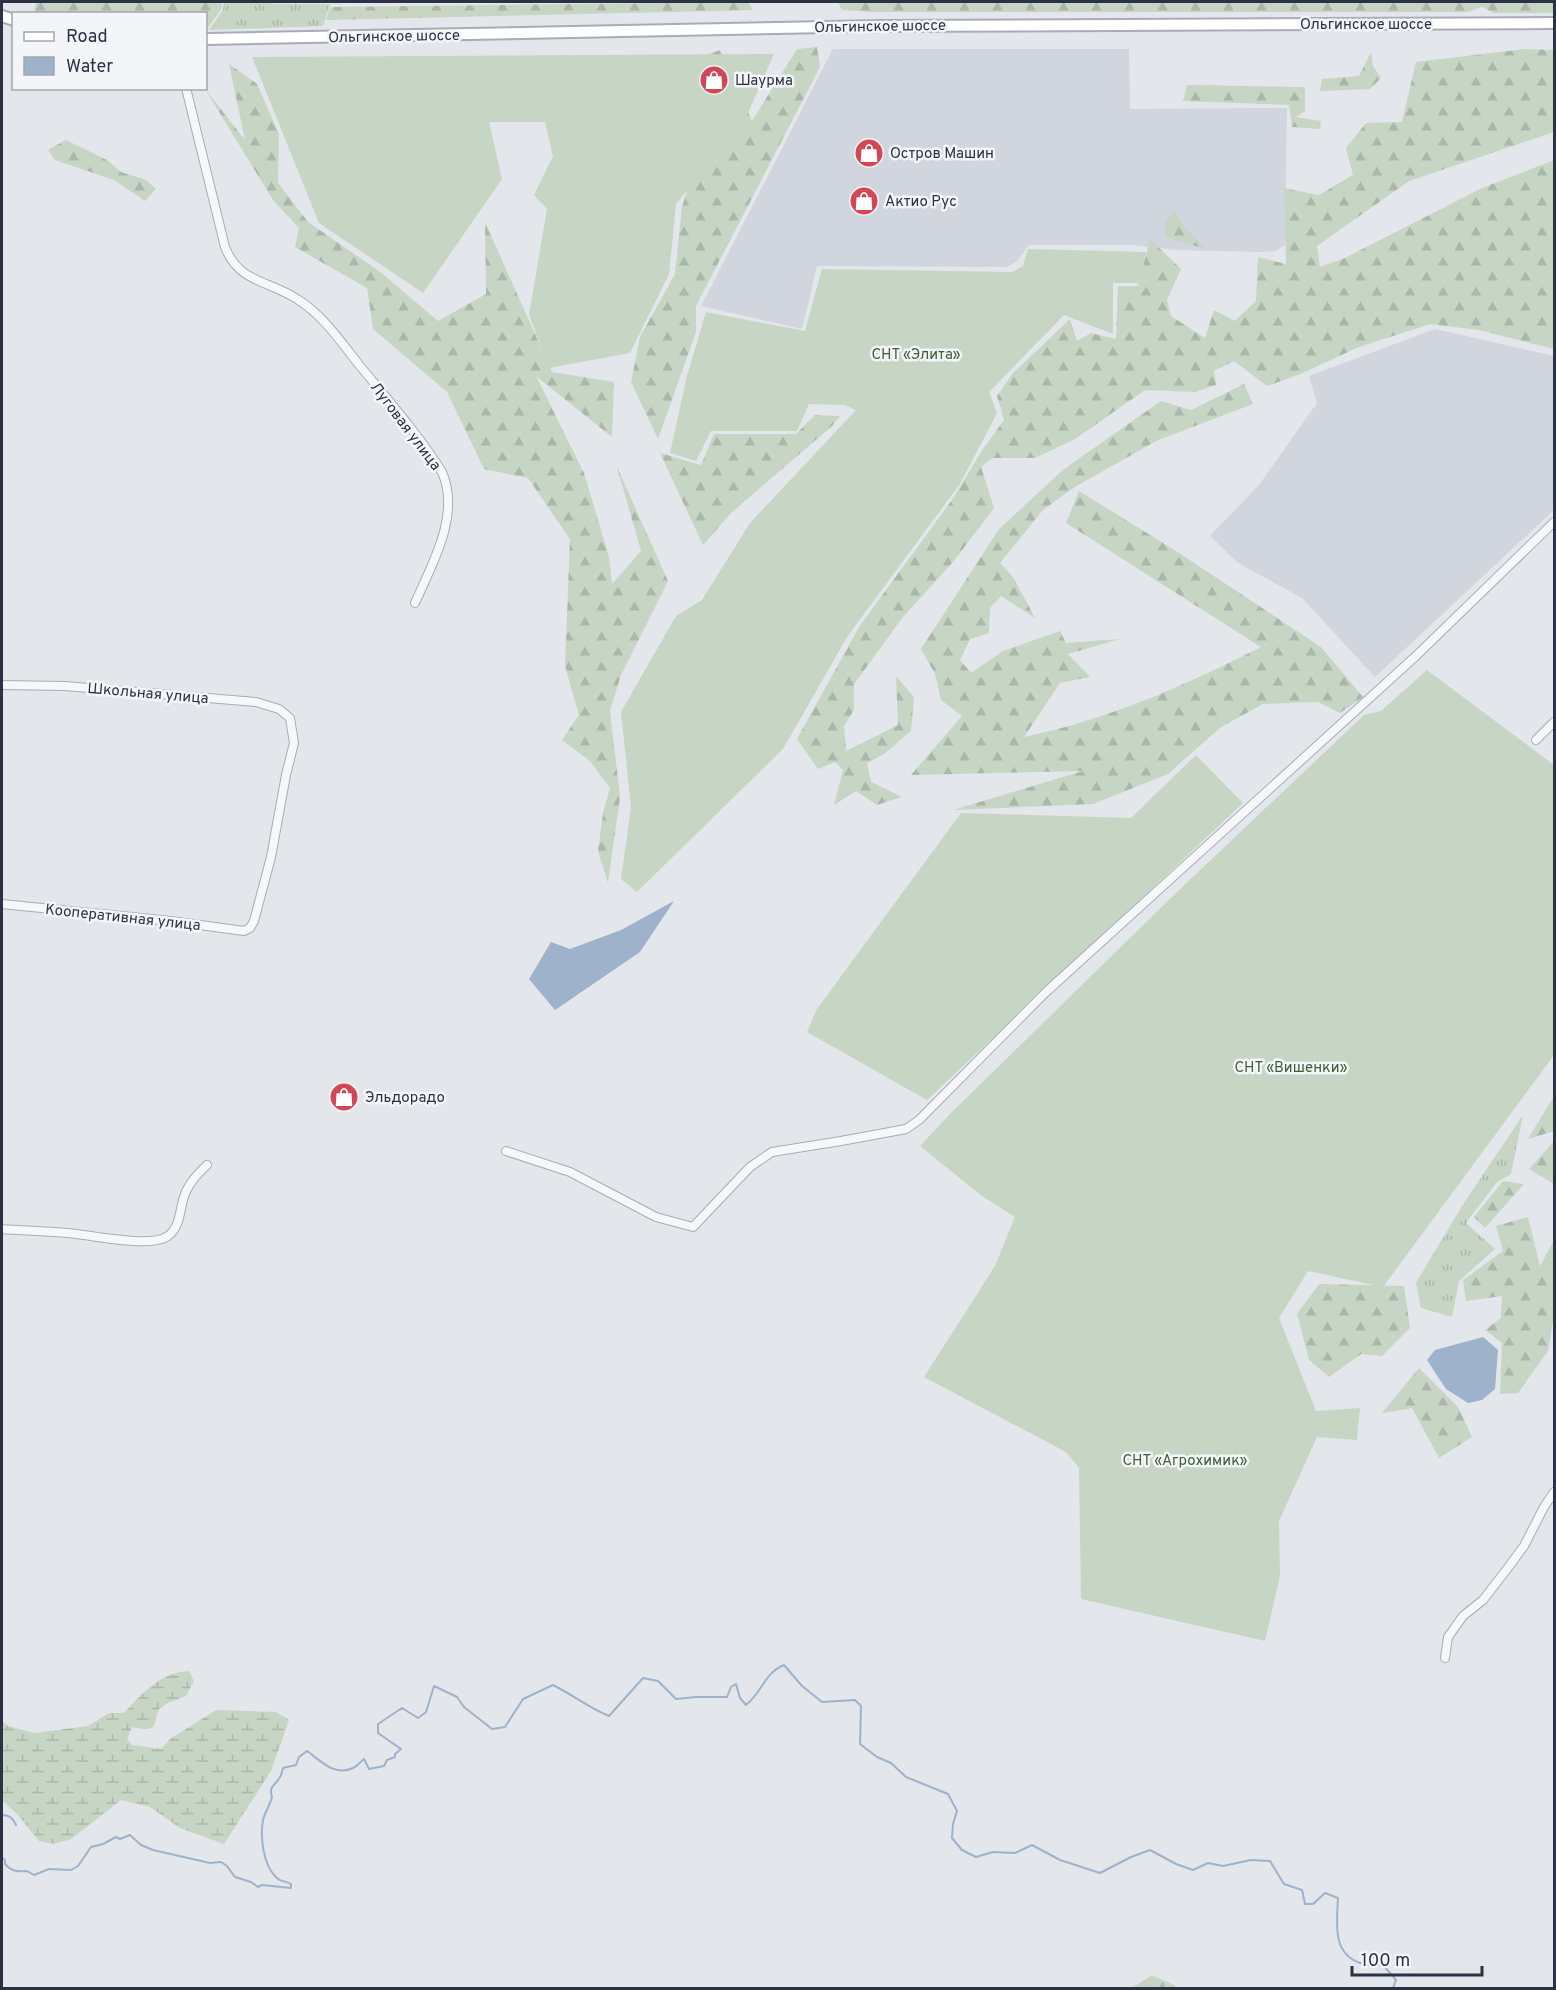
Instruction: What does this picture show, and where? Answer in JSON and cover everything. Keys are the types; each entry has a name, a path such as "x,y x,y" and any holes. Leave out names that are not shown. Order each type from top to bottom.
{"main road":[{"name":"Ольгинское шоссе","path":"207,39 883,26 1554,23"}],"street":[{"name":"Луговая улица","path":"186,90 225,247 234,265 247,276 282,291 308,307 319,317 437,464 446,480 448,498 444,533 415,603"},
{"path":"506,1151 570,1172 656,1217 693,1227 750,1167 772,1152 841,1142 906,1129 933,1108 1045,993 1402,670 1554,522"},
{"name":"Школьная улица","path":"2,685 65,686 256,702 279,709 290,718 294,743 271,857 254,921 250,928 244,931"},
{"path":"1536,740 1554,722"},
{"name":"Кооперативная улица","path":"2,904 171,921 244,931"},
{"path":"2,1229 157,1241 167,1237 176,1227 183,1197 207,1165"},
{"path":"1445,1658 1448,1637 1463,1616 1483,1600 1524,1546 1554,1492"}],"shaded area":[{"path":"833,49 1129,49 1130,109 1287,108 1285,245 1275,251 1262,252 1175,250 1134,245 1029,245 1016,262 1006,267 817,266 802,329 701,306"},
{"path":"1435,329 1554,356 1554,510 1375,677 1302,598 1238,563 1210,536 1259,485 1317,403 1309,376"}],"green space":[{"path":"36,2 222,2 222,8 207,29 207,12 34,12"},
{"path":"224,2 330,4 323,26 209,30 223,10"},
{"path":"748,2 753,10 326,20 330,7"},
{"path":"838,2 1554,2 1554,13 1494,13 1482,7 1468,12 876,12 842,10"},
{"path":"817,47 820,67 696,306 696,332 658,439 631,382 640,337 675,274 682,207 703,137 693,60 720,50 752,121 797,49"},
{"path":"1525,49 1554,50 1554,132 1409,181 1317,246 1320,267 1345,258 1482,188 1554,160 1554,349 1479,330 1430,324 1359,347 1298,375 1267,386 1234,361 1214,371 1216,385 1195,392 1145,390 1075,439 1035,458 993,458 981,467 994,508 953,562 903,617 854,684 854,710 844,726 846,751 898,725 896,676 914,697 911,731 884,754 867,763 871,782 902,797 877,805 856,791 834,805 843,770 835,762 818,769 797,739 859,627 954,497 981,452 1004,420 997,396 1013,373 1070,319 1077,341 1091,333 1116,339 1118,286 1138,286 1150,239 1181,269 1167,300 1171,316 1205,338 1214,310 1235,321 1256,301 1258,257 1286,264 1284,188 1319,195 1353,175 1346,148 1366,123 1402,122 1416,62"},
{"path":"1371,52 1373,66 1381,78 1370,89 1320,91 1322,79 1359,76"},
{"path":"774,54 744,122 676,204 669,274 630,353 549,368 529,315 547,209 534,195 553,156 545,122 489,122 502,179 423,293 319,223 252,57"},
{"path":"229,64 257,84 279,134 278,183 308,222 379,271 438,321 486,294 485,222 552,372 614,382 612,437 536,376 584,473 609,557 612,584 641,551 617,467 668,581 621,675 610,711 620,797 608,883 598,851 603,813 610,788 590,761 562,740 579,715 565,666 570,539 528,478 484,469 447,392 373,329 367,288 295,247 299,228 273,200 206,90 245,140"},
{"path":"1187,85 1305,87 1305,111 1296,117 1321,121 1320,129 1292,127 1289,105 1183,101"},
{"path":"66,140 107,160 121,172 146,180 156,189 145,201 114,180 55,160 48,150"},
{"path":"1174,211 1187,230 1205,249 1165,236 1165,223"},
{"name":"СНТ «Элита»","path":"1028,249 1146,252 1139,283 1113,283 1113,334 1064,315 989,392 997,413 960,484 847,637 783,749 637,892 621,879 631,807 621,712 676,616 702,600 750,523 856,410 844,405 809,404 797,431 711,431 696,461 670,453 687,376 706,312 805,331 822,269 1012,272 1023,266"},
{"path":"1244,384 1253,404 1158,440 1073,488 1043,510 1000,563 1013,577 1035,618 1001,596 990,608 989,633 970,639 960,660 971,673 1003,651 1060,631 1066,643 1120,639 1068,654 1090,677 1060,683 1024,737 1086,721 1146,700 1261,647 1066,523 1079,491 1176,551 1321,647 1363,697 1340,713 1318,702 1263,704 1221,727 1168,774 1093,804 953,810 1083,771 911,775 962,716 941,700 935,674 921,649 999,529 1064,469 1161,401 1191,410"},
{"path":"815,415 840,416 832,426 731,513 703,545 660,453 701,465 714,434 796,434"},
{"name":"СНТ «Вишенки»","path":"1427,670 1554,765 1554,1055 1383,1287 1308,1271 1279,1318 1316,1411 1360,1408 1357,1440 1317,1437 1279,1521 1280,1576 1265,1641 1081,1599 1079,1468 1066,1452 924,1377 995,1266 1015,1217 982,1196 920,1146 1176,893 1364,715 1381,711"},
{"path":"1196,755 1243,803 927,1100 807,1032 817,1009 961,813 1131,818"},
{"path":"1554,1096 1554,1131 1528,1139"},
{"path":"1523,1115 1511,1174 1497,1182 1466,1223 1495,1249 1459,1281 1452,1317 1421,1308 1416,1283 1462,1206"},
{"path":"1554,1141 1554,1184 1529,1169"},
{"path":"1503,1181 1524,1184 1485,1228 1474,1217"},
{"path":"1528,1217 1540,1266 1554,1240 1554,1315 1548,1351 1518,1393 1500,1394 1502,1343 1485,1330 1501,1318 1502,1296 1466,1301 1463,1280 1503,1251 1496,1226"},
{"path":"1319,1284 1404,1286 1410,1328 1382,1356 1361,1354 1329,1377 1309,1360 1297,1314"},
{"path":"1419,1368 1458,1407 1472,1437 1439,1458 1412,1408 1382,1413"},
{"path":"189,1671 194,1681 186,1696 159,1709 154,1725 150,1729 132,1727 127,1739 132,1745 161,1749 170,1739 216,1710 276,1712 289,1720 271,1771 224,1844 180,1828 150,1807 121,1800 71,1839 54,1844 39,1841 3,1801 2,1721 8,1726 34,1733 88,1726 109,1713 124,1713 145,1691 160,1680"},
{"path":"1152,1975 1174,1985 1177,1988 1132,1988"}],"water":[{"path":"674,901 640,952 555,1010 529,979 551,942 570,949 621,930"},
{"path":"1483,1337 1498,1350 1495,1389 1482,1400 1468,1403 1446,1389 1427,1360 1435,1350"}],"waterway":[{"path":"2,1858 12,1870 27,1871 34,1875 49,1869 71,1870 78,1866 91,1847 116,1837 120,1839 130,1835 141,1845 153,1850 210,1863 221,1862 235,1877 258,1887 262,1885 291,1888 291,1884 272,1873 262,1843 263,1820 272,1797 271,1790 281,1776 283,1768 296,1765 299,1757 307,1751 334,1769 353,1768 364,1759 369,1769 384,1766 387,1760 395,1757 401,1749 378,1733 378,1724 402,1708 418,1718 426,1712 434,1686 457,1697 464,1707 492,1729 505,1727 523,1699 553,1685 609,1716 643,1678 658,1681 676,1699 727,1697 731,1687 736,1684 740,1698 746,1705 767,1678 784,1665 802,1686 822,1702 855,1700 861,1706 860,1744 877,1757 891,1763 906,1777 948,1794 957,1811 952,1838 962,1850 976,1857 993,1852 1015,1853 1032,1845 1060,1860 1100,1873 1150,1850 1193,1870 1208,1863 1223,1866 1251,1860 1270,1861 1284,1884 1302,1890 1305,1904 1313,1904 1325,1893 1338,1898 1338,1937 1345,1953 1353,1960 1365,1965 1383,1965 1396,1980 1393,1988"},
{"path":"2,1815 10,1817 16,1825"}],"place":[{"name":"Шаурма","path":"714,80"},
{"name":"Остров Машин","path":"869,153"},
{"name":"Актио Рус","path":"864,201"},
{"name":"Эльдорадо","path":"344,1097"}],"park label":[{"name":"СНТ «Агрохимик»","path":"1185,1460"}]}
